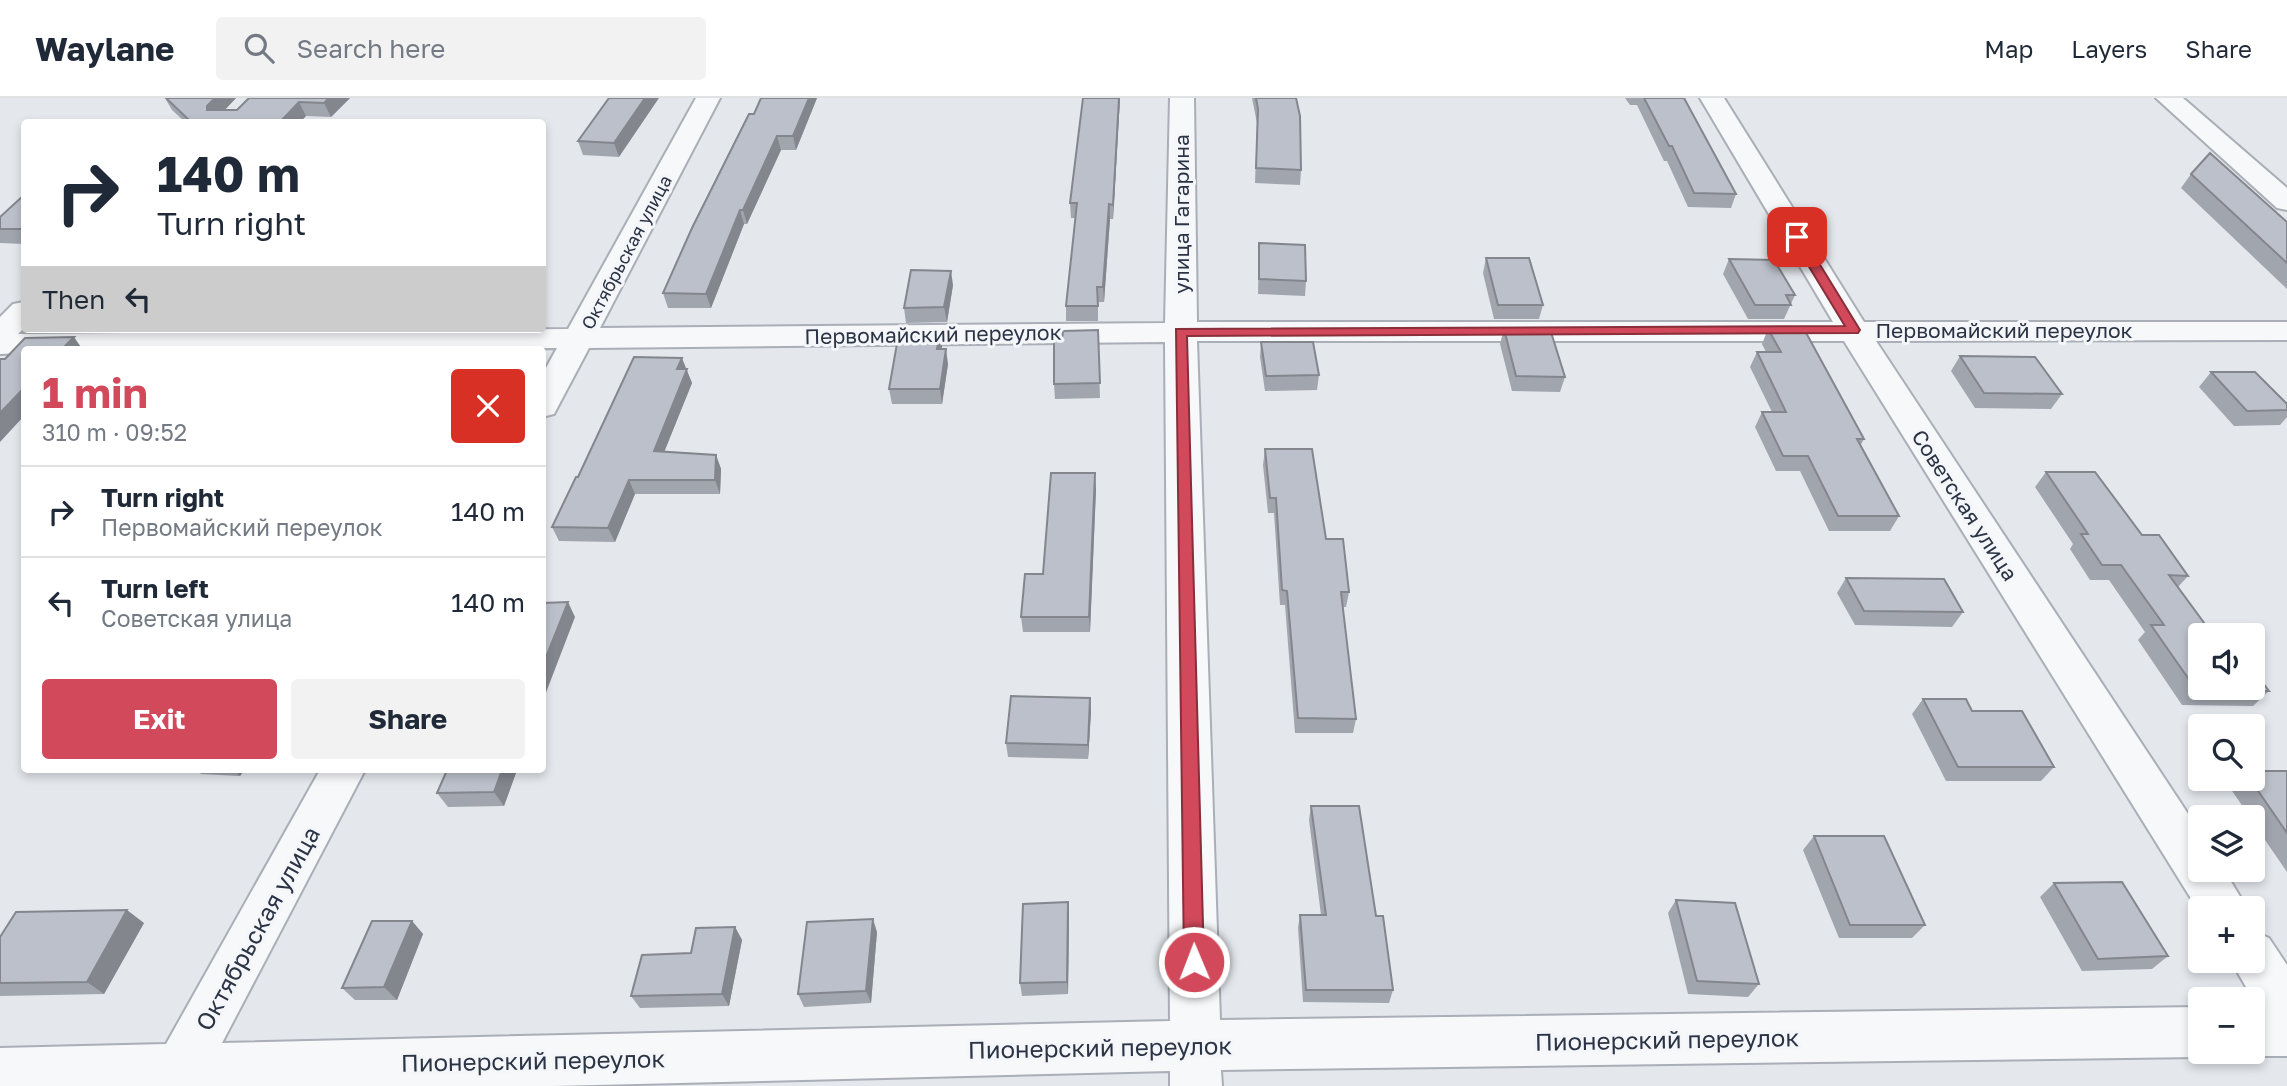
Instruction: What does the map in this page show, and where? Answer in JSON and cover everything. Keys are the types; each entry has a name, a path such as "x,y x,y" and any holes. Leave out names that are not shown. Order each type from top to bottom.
{"street":[{"name":"Октябрьская улица","path":"546,399 708,98"},
{"name":"улица Гагарина","path":"1182,98 1181,332 1196,1065"},
{"name":"Советская улица","path":"1712,98 1853,330 2215,896"},
{"path":"2168,98 2287,202"},
{"path":"0,334 21,314"},
{"name":"Первомайский переулок","path":"0,344 1181,332 2287,331"},
{"name":"Октябрьская улица","path":"175,1077 341,773"},
{"path":"2264,973 2287,1009"},
{"path":"2265,1031 2287,1031"},
{"name":"Пионерский переулок","path":"0,1074 175,1077 1196,1065 2188,1032"}],"building":[{"path":"166,98 215,98 207,106 207,110 237,110 249,98 329,98 324,103 299,102 283,119 188,119"},
{"path":"609,98 645,98 614,143 578,141"},
{"path":"761,98 809,98 793,136 777,136 743,210 740,210 706,294 663,293 749,114 754,114"},
{"path":"1083,98 1119,98 1113,205 1109,204 1103,287 1097,287 1098,306 1066,306 1077,203 1070,203"},
{"path":"1256,98 1296,98 1300,116 1301,170 1256,168"},
{"path":"1644,98 1684,98 1736,194 1694,193 1672,146 1669,146"},
{"path":"2210,153 2287,222 2287,263 2191,174"},
{"path":"21,198 21,229 0,229 0,217"},
{"path":"1259,243 1305,245 1306,281 1259,279"},
{"path":"1486,258 1529,258 1543,305 1498,305"},
{"path":"1729,259 1774,260 1795,295 1786,295 1791,305 1755,305"},
{"path":"911,270 951,271 944,307 904,308"},
{"path":"1504,329 1550,329 1565,377 1516,376"},
{"path":"1768,329 1804,329 1864,439 1857,439 1899,516 1838,516 1808,456 1783,456 1762,412 1786,412 1757,352 1781,352"},
{"path":"1098,330 1100,383 1054,384 1054,340 1062,340 1063,331"},
{"path":"899,332 940,332 937,349 946,349 940,389 889,389"},
{"path":"74,337 65,346 21,346 21,391 0,413 0,359 5,359 25,338"},
{"path":"1261,342 1313,342 1319,375 1266,376"},
{"path":"1960,356 2035,357 2062,394 1984,393"},
{"path":"634,357 682,358 677,369 687,369 654,451 716,455 715,480 629,480 608,528 552,527 578,477"},
{"path":"2211,372 2255,372 2287,404 2287,410 2247,411"},
{"path":"1265,449 1312,449 1326,539 1343,539 1349,592 1341,592 1356,719 1298,718 1287,591 1282,590 1276,498 1270,498"},
{"path":"2046,472 2095,472 2142,535 2159,535 2188,576 2169,575 2204,623 2188,623 2188,678 2151,625 2164,625 2121,565 2102,565 2081,534 2088,534"},
{"path":"1051,473 1095,473 1089,617 1021,617 1025,574 1043,574"},
{"path":"1846,578 1944,579 1963,612 1864,611"},
{"path":"568,602 546,657 546,603"},
{"path":"1011,696 1090,698 1088,745 1006,743"},
{"path":"1923,699 1966,699 1972,711 2022,711 2054,767 1958,767"},
{"path":"2265,771 2287,771 2287,833 2258,791 2265,791"},
{"path":"446,773 501,773 494,792 437,793"},
{"path":"1311,806 1359,806 1376,916 1383,916 1393,990 1306,990 1300,915 1326,915"},
{"path":"1814,836 1884,836 1925,925 1850,925"},
{"path":"2122,882 2168,956 2098,959 2054,883"},
{"path":"1676,900 1735,903 1759,984 1697,981"},
{"path":"1068,902 1067,982 1020,983 1023,904"},
{"path":"127,910 87,982 0,983 0,937 16,912"},
{"path":"873,919 866,991 798,994 807,922"},
{"path":"372,921 412,921 384,987 342,988"},
{"path":"735,927 722,994 631,996 642,955 691,953 696,928"}],"route":[{"path":"1194,962 1181,332 1853,330 1797,237"}]}
